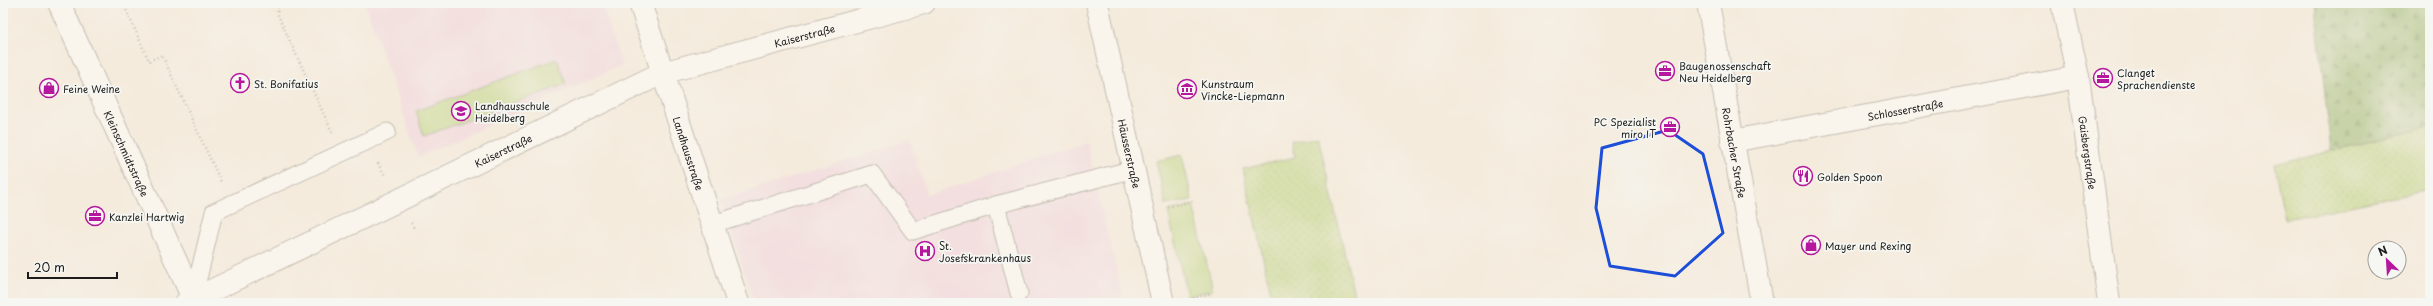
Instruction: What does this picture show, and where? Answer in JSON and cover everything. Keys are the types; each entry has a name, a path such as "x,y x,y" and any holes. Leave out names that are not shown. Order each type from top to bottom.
{"street":[{"name":"Kleinschmidtstraße","path":"59,3 191,302"},
{"name":"Landhausstraße","path":"640,3 738,303"},
{"name":"Kaiserstraße","path":"191,302 238,277 662,73 924,3"},
{"name":"Häusserstraße","path":"1098,3 1163,303"},
{"name":"Rohrbacher Straße","path":"1708,3 1762,303"},
{"name":"Gaisbergstraße","path":"2062,3 2078,77 2109,303"},
{"name":"Schlosserstraße","path":"1732,141 2078,77"}],"lane":[{"path":"191,302 214,212 386,132"},
{"path":"713,224 872,174 913,230 996,205 1134,169"},
{"path":"996,205 1019,293"}],"path":[{"path":"123,3 149,61 162,55 231,204"},
{"path":"279,3 277,13 342,153"}],"highlighted area":[{"path":"1668,130 1703,154 1723,233 1675,276 1610,266 1596,208 1602,148"}],"shaded area":[{"name":"Landhausschule Heidelberg","path":"365,3 601,3 622,65 418,157"},
{"name":"St. Josefskrankenhaus","path":"910,140 927,195 1086,141 1124,303 754,303 722,200"}],"green space":[{"path":"2315,3 2430,3 2430,127 2331,151"},
{"path":"557,59 566,84 424,136 416,111"},
{"path":"2430,127 2430,190 2285,219 2274,165"},
{"path":"1318,136 1356,303 1273,303 1243,169 1295,157 1292,142"},
{"path":"1182,155 1192,200 1166,205 1156,161"},
{"path":"1193,205 1213,290 1187,296 1168,211"},
{"path":"1214,296 1215,303 1188,302"}],"place":[{"name":"Baugenossenschaft Neu Heidelberg","path":"1665,71"},
{"name":"Clanget Sprachendienste","path":"2103,78"},
{"name":"St. Bonifatius","path":"240,83"},
{"name":"Feine Weine","path":"49,88"},
{"name":"Kunstraum Vincke-Liepmann","path":"1187,89"},
{"name":"Landhausschule Heidelberg","path":"461,111"},
{"name":"PC Spezialist miro IT","path":"1670,127"},
{"name":"Golden Spoon","path":"1803,176"},
{"name":"Kanzlei Hartwig","path":"95,216"},
{"name":"Mayer und Rexing","path":"1811,245"},
{"name":"St. Josefskrankenhaus","path":"925,251"}]}
